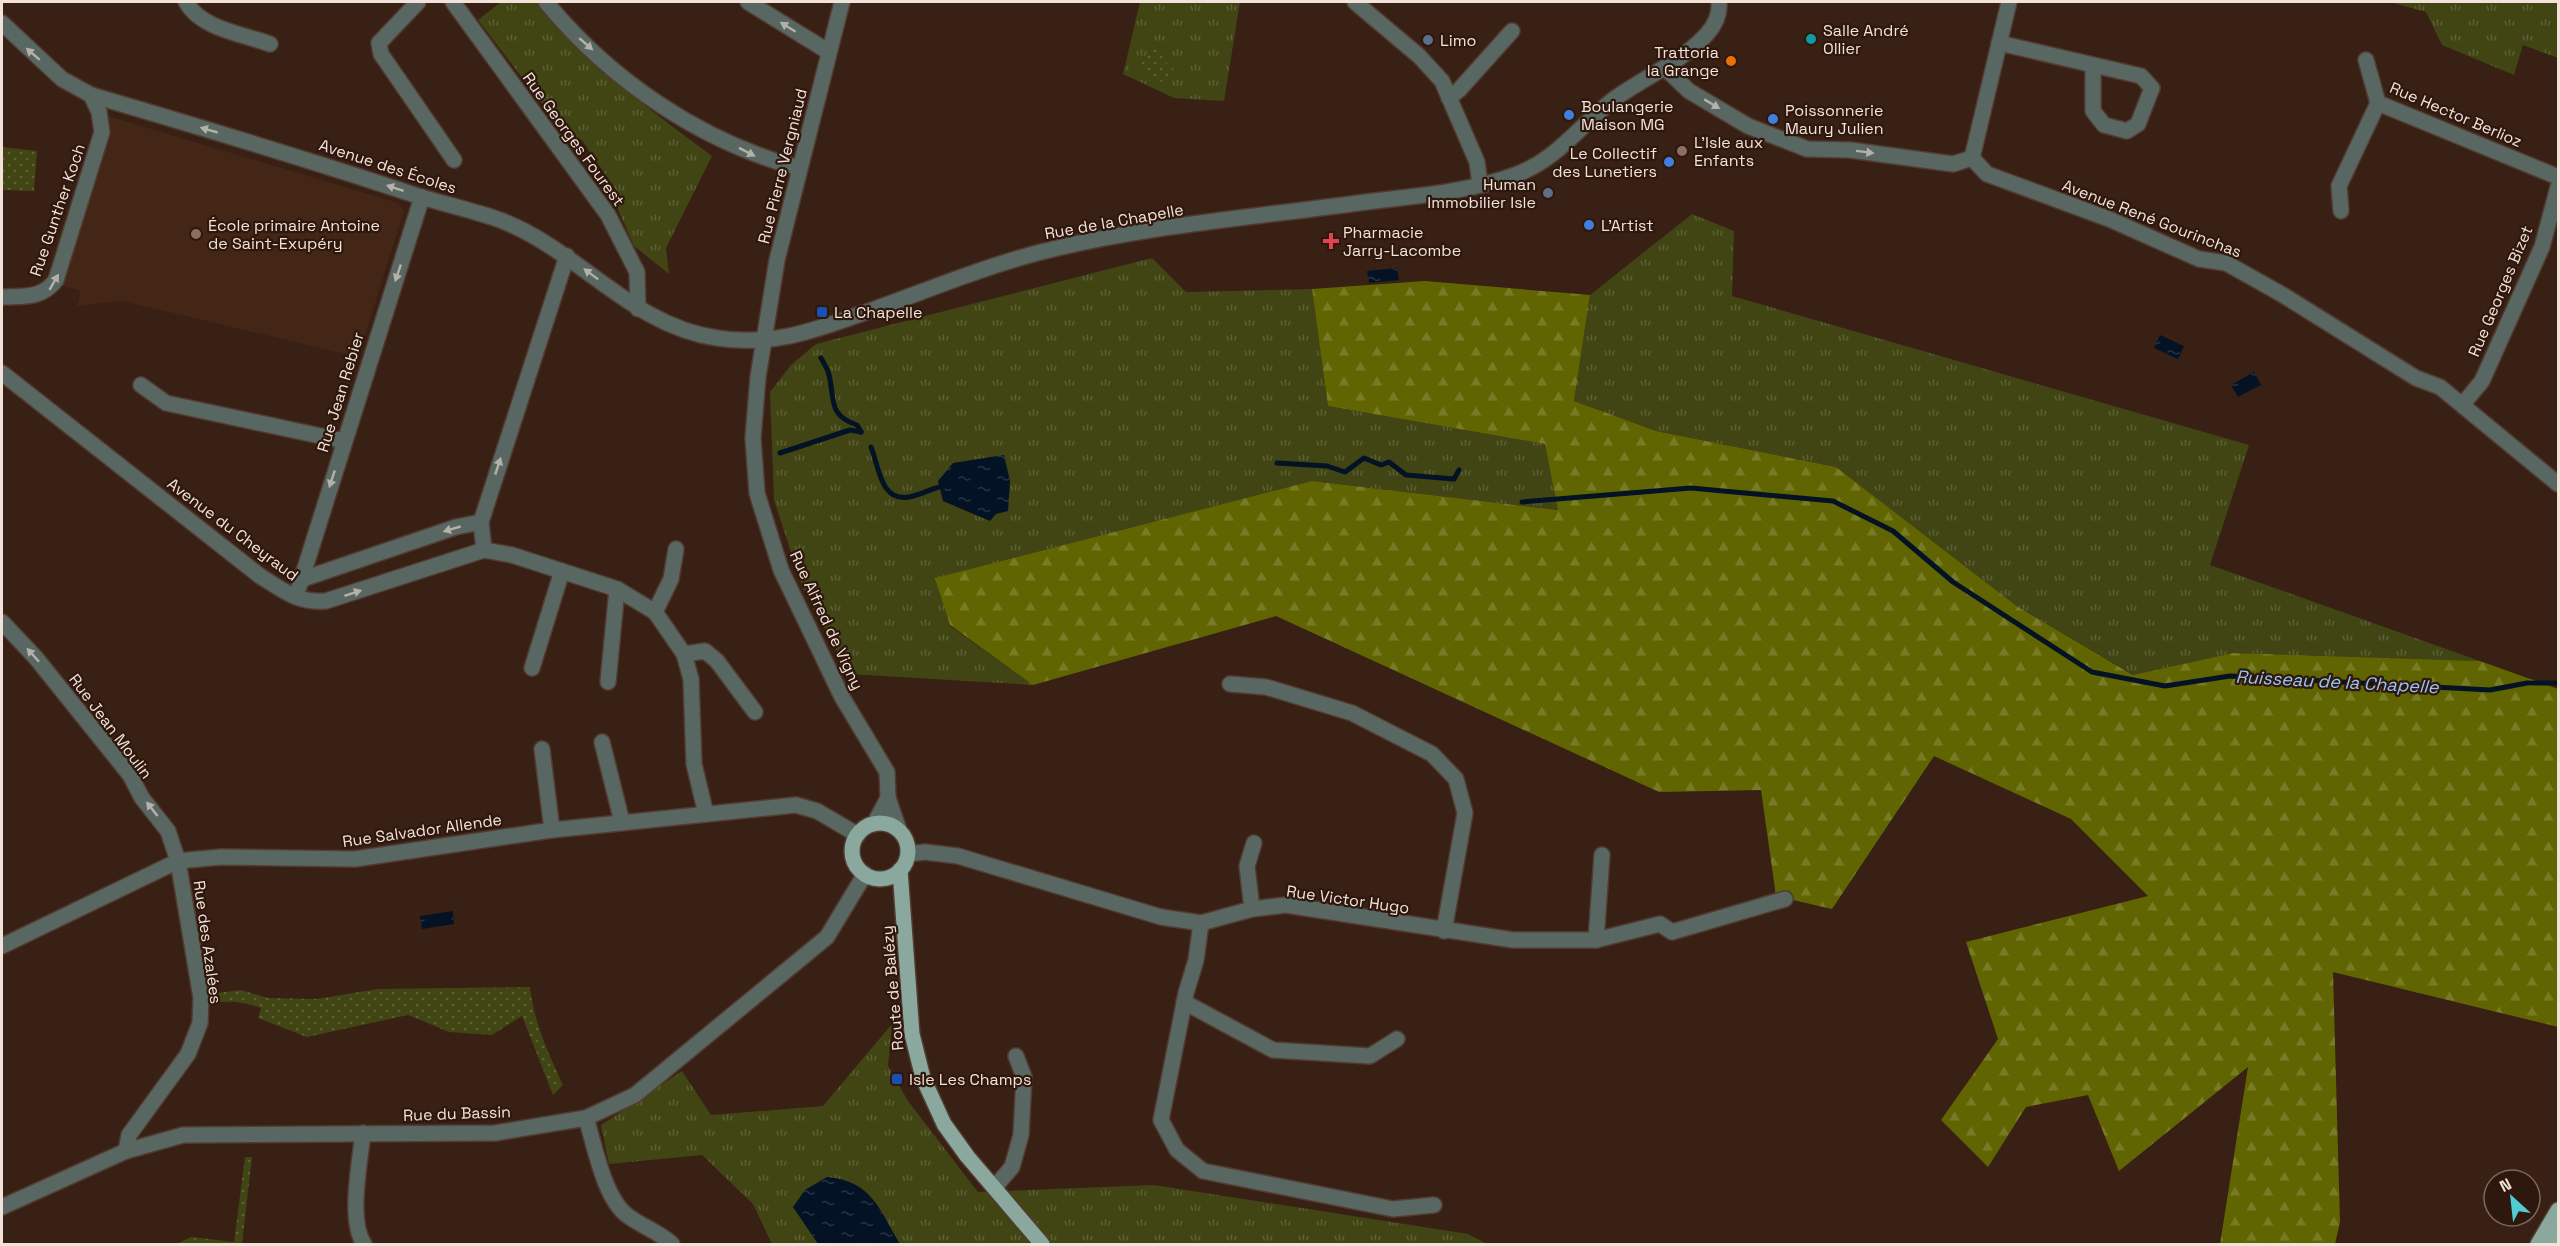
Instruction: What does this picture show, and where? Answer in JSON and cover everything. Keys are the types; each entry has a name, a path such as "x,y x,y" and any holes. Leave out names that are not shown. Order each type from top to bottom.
{"main road":[{"path":"874,824 888,824 899,830 906,841 908,854 900,870 883,879 865,874 859,868 853,852 858,835 874,824"},
{"name":"Route de Balézy","path":"900,870 901,903 906,922 912,1035 923,1078 944,1124 1042,1245"},
{"name":"Route de Balézy","path":"883,879 901,903"},
{"path":"2538,1245 2559,1210"},
{"path":"2552,1245 2559,1234"}],"street":[{"path":"186,2 197,15 208,22 270,44"},
{"path":"418,2 379,43 381,54 454,160"},
{"name":"Rue Georges Fourest","path":"453,2 608,215 637,272 638,309"},
{"path":"546,2 568,29 650,100 759,158 799,168"},
{"path":"748,2 829,52"},
{"name":"Rue Pierre Vergniaud","path":"765,341 777,260 842,2"},
{"path":"1355,2 1432,70 1449,98 1478,162 1480,184"},
{"path":"1666,69 1689,90 1748,126 1807,149 1850,150 1953,164 1972,158 2009,2"},
{"name":"Rue de la Chapelle","path":"765,341 813,331 1039,253 1123,235 1443,192 1518,174 1552,157 1581,127 1613,100 1666,69 1707,34 1720,6"},
{"name":"Avenue des Écoles","path":"2,23 62,79 91,95 296,155 502,221 547,243 638,309 666,324 693,333 751,342 765,341"},
{"path":"1449,98 1459,90 1512,30"},
{"path":"1999,43 2141,76 2152,88 2138,124 2127,131 2104,125 2093,111 2093,66"},
{"name":"Rue Hector Berlioz","path":"2366,60 2378,103 2559,177"},
{"name":"Rue Gunther Koch","path":"2,297 36,296 49,290 57,280 102,132 99,112 91,95"},
{"path":"2341,211 2339,186 2378,103"},
{"name":"Avenue René Gourinchas","path":"1972,158 1987,174 2109,219 2199,259 2226,263 2283,295 2416,378 2440,387 2559,483"},
{"name":"Rue Georges Bizet","path":"2463,404 2482,381 2542,247 2559,187"},
{"name":"Rue Jean Rebier","path":"296,598 422,197"},
{"path":"567,256 481,522 483,550 512,555 617,589 655,612 684,654 691,679 694,764 706,814"},
{"name":"Rue Alfred de Vigny","path":"765,341 758,377 753,438 757,493 781,570 842,697 887,772 888,798 899,830"},
{"name":"Avenue du Cheyraud","path":"2,373 260,576 296,598 308,602 326,601 483,550"},
{"path":"141,385 166,404 344,441"},
{"name":"Avenue du Cheyraud","path":"300,580 456,527 481,522"},
{"path":"655,612 671,579 676,549"},
{"path":"532,668 562,571"},
{"path":"608,682 617,589"},
{"name":"Rue Jean Moulin","path":"2,622 36,658 130,775 142,798 168,831 178,861"},
{"path":"684,654 705,651 717,661 755,712"},
{"path":"1230,684 1266,687 1352,713 1432,754 1455,779 1466,813 1444,931"},
{"path":"602,742 622,822"},
{"path":"542,748 552,830"},
{"path":"874,824 888,798"},
{"name":"Rue Salvador Allende","path":"2,946 178,861 221,857 355,859 552,830 795,806 817,811 858,835"},
{"path":"1252,909 1247,866 1254,843"},
{"name":"Rue Victor Hugo","path":"908,854 925,852 958,856 1161,917 1202,923 1252,909 1286,906 1513,940 1596,940 1660,924 1672,932 1785,899"},
{"path":"1596,940 1602,855"},
{"name":"Rue des Azalées","path":"126,1151 129,1135 188,1054 200,1023 201,998 178,861"},
{"name":"Rue du Bassin","path":"2,1207 126,1151 183,1135 495,1133 586,1118 635,1095 827,937 865,874"},
{"path":"1202,923 1161,1120 1177,1150 1203,1171 1393,1209 1434,1205"},
{"path":"1184,1002 1274,1050 1370,1056 1397,1039"},
{"path":"994,1188 1012,1167 1021,1135 1024,1077 1016,1056"},
{"path":"586,1118 613,1202 628,1216 662,1235 672,1245"},
{"path":"363,1133 356,1209 360,1239 364,1245"}],"shaded area":[{"name":"École primaire Antoine de Saint-Exupéry","path":"108,116 398,203 404,211 358,357 122,301 77,306 81,291 58,284"}],"green space":[{"path":"501,2 539,2 577,45 620,85 712,156 666,248 669,274 634,246 616,205 619,194 581,139 573,144 478,20"},
{"path":"1140,2 1240,2 1224,101 1174,98 1123,74"},
{"path":"2390,2 2558,2 2558,58 2523,45 2514,75 2442,45 2426,12"},
{"path":"1155,46 1168,65 1177,72 1164,81 1148,80 1141,63"},
{"path":"2,147 37,151 34,191 2,190"},
{"path":"1692,214 1734,231 1732,296 2249,445 2210,565 2480,661 2233,653 2134,675 2018,607 1836,467 1656,431 1574,401 1590,295"},
{"path":"1152,258 1186,292 1312,289 1328,406 1545,444 1559,510 1312,481 936,578 950,626 1033,685 849,674 802,586 774,500 770,392 791,365 816,344"},
{"path":"1425,281 1590,295 1574,401 1656,431 1836,467 2018,607 2133,675 2233,653 2480,661 2558,689 2558,1027 2333,972 2340,1222 2335,1244 2220,1244 2248,1067 2119,1171 2088,1095 2026,1107 1988,1167 1941,1120 1998,1039 1966,942 2148,896 2071,819 1934,756 1832,909 1776,896 1761,790 1659,792 1276,616 1033,685 950,625 935,578 1312,481 1558,510 1545,444 1328,406 1312,289"},
{"path":"530,987 538,1025 563,1085 553,1095 522,1016 492,1035 449,1032 408,1015 307,1037 258,1018 261,1008 235,1002 208,1004 209,994 241,990 268,998 316,999 378,989"},
{"path":"892,1024 888,1066 908,1101 978,1192 1154,1185 1468,1234 1487,1244 772,1244 753,1204 702,1155 609,1164 601,1125 682,1071 711,1115 823,1106"},
{"path":"245,1157 252,1157 242,1244 176,1244 191,1237 234,1242"}],"water":[{"path":"1397,268 1399,280 1369,283 1367,271"},
{"path":"2160,335 2184,346 2178,359 2154,348"},
{"path":"2254,372 2261,385 2238,397 2231,385"},
{"path":"1004,455 1010,481 1008,511 996,514 990,521 943,501 938,481 953,463"},
{"path":"453,911 454,924 422,929 420,916"},
{"path":"827,1177 854,1184 873,1199 900,1244 818,1244 793,1207 805,1190"}],"waterway":[{"path":"821,358 826,366 837,411 847,421 857,425 861,432"},
{"path":"780,453 850,430 861,432"},
{"name":"Ruisseau de la Chapelle","path":"871,447 882,481 892,494 909,497 945,486"},
{"path":"1277,463 1327,466 1345,472 1364,458 1381,465 1389,462 1406,475 1454,479 1459,470"},
{"name":"Ruisseau de la Chapelle","path":"1522,502 1691,488 1833,501 1893,531 1953,582 2092,672 2165,686 2230,676 2490,690 2527,683 2558,683"}],"place":[{"name":"Salle André Ollier","path":"1811,39"},
{"name":"Limo","path":"1428,40"},
{"name":"Trattoria la Grange","path":"1731,61"},
{"name":"Boulangerie Maison MG","path":"1569,115"},
{"name":"Poissonnerie Maury Julien","path":"1773,119"},
{"name":"L'Isle aux Enfants","path":"1682,151"},
{"name":"Le Collectif des Lunetiers","path":"1669,162"},
{"name":"Human Immobilier Isle","path":"1548,193"},
{"name":"L'Artist","path":"1589,225"},
{"name":"École primaire Antoine de Saint-Exupéry","path":"196,234"},
{"name":"Pharmacie Jarry-Lacombe","path":"1331,241"},
{"name":"La Chapelle","path":"822,312"},
{"name":"Isle Les Champs","path":"897,1079"}]}
